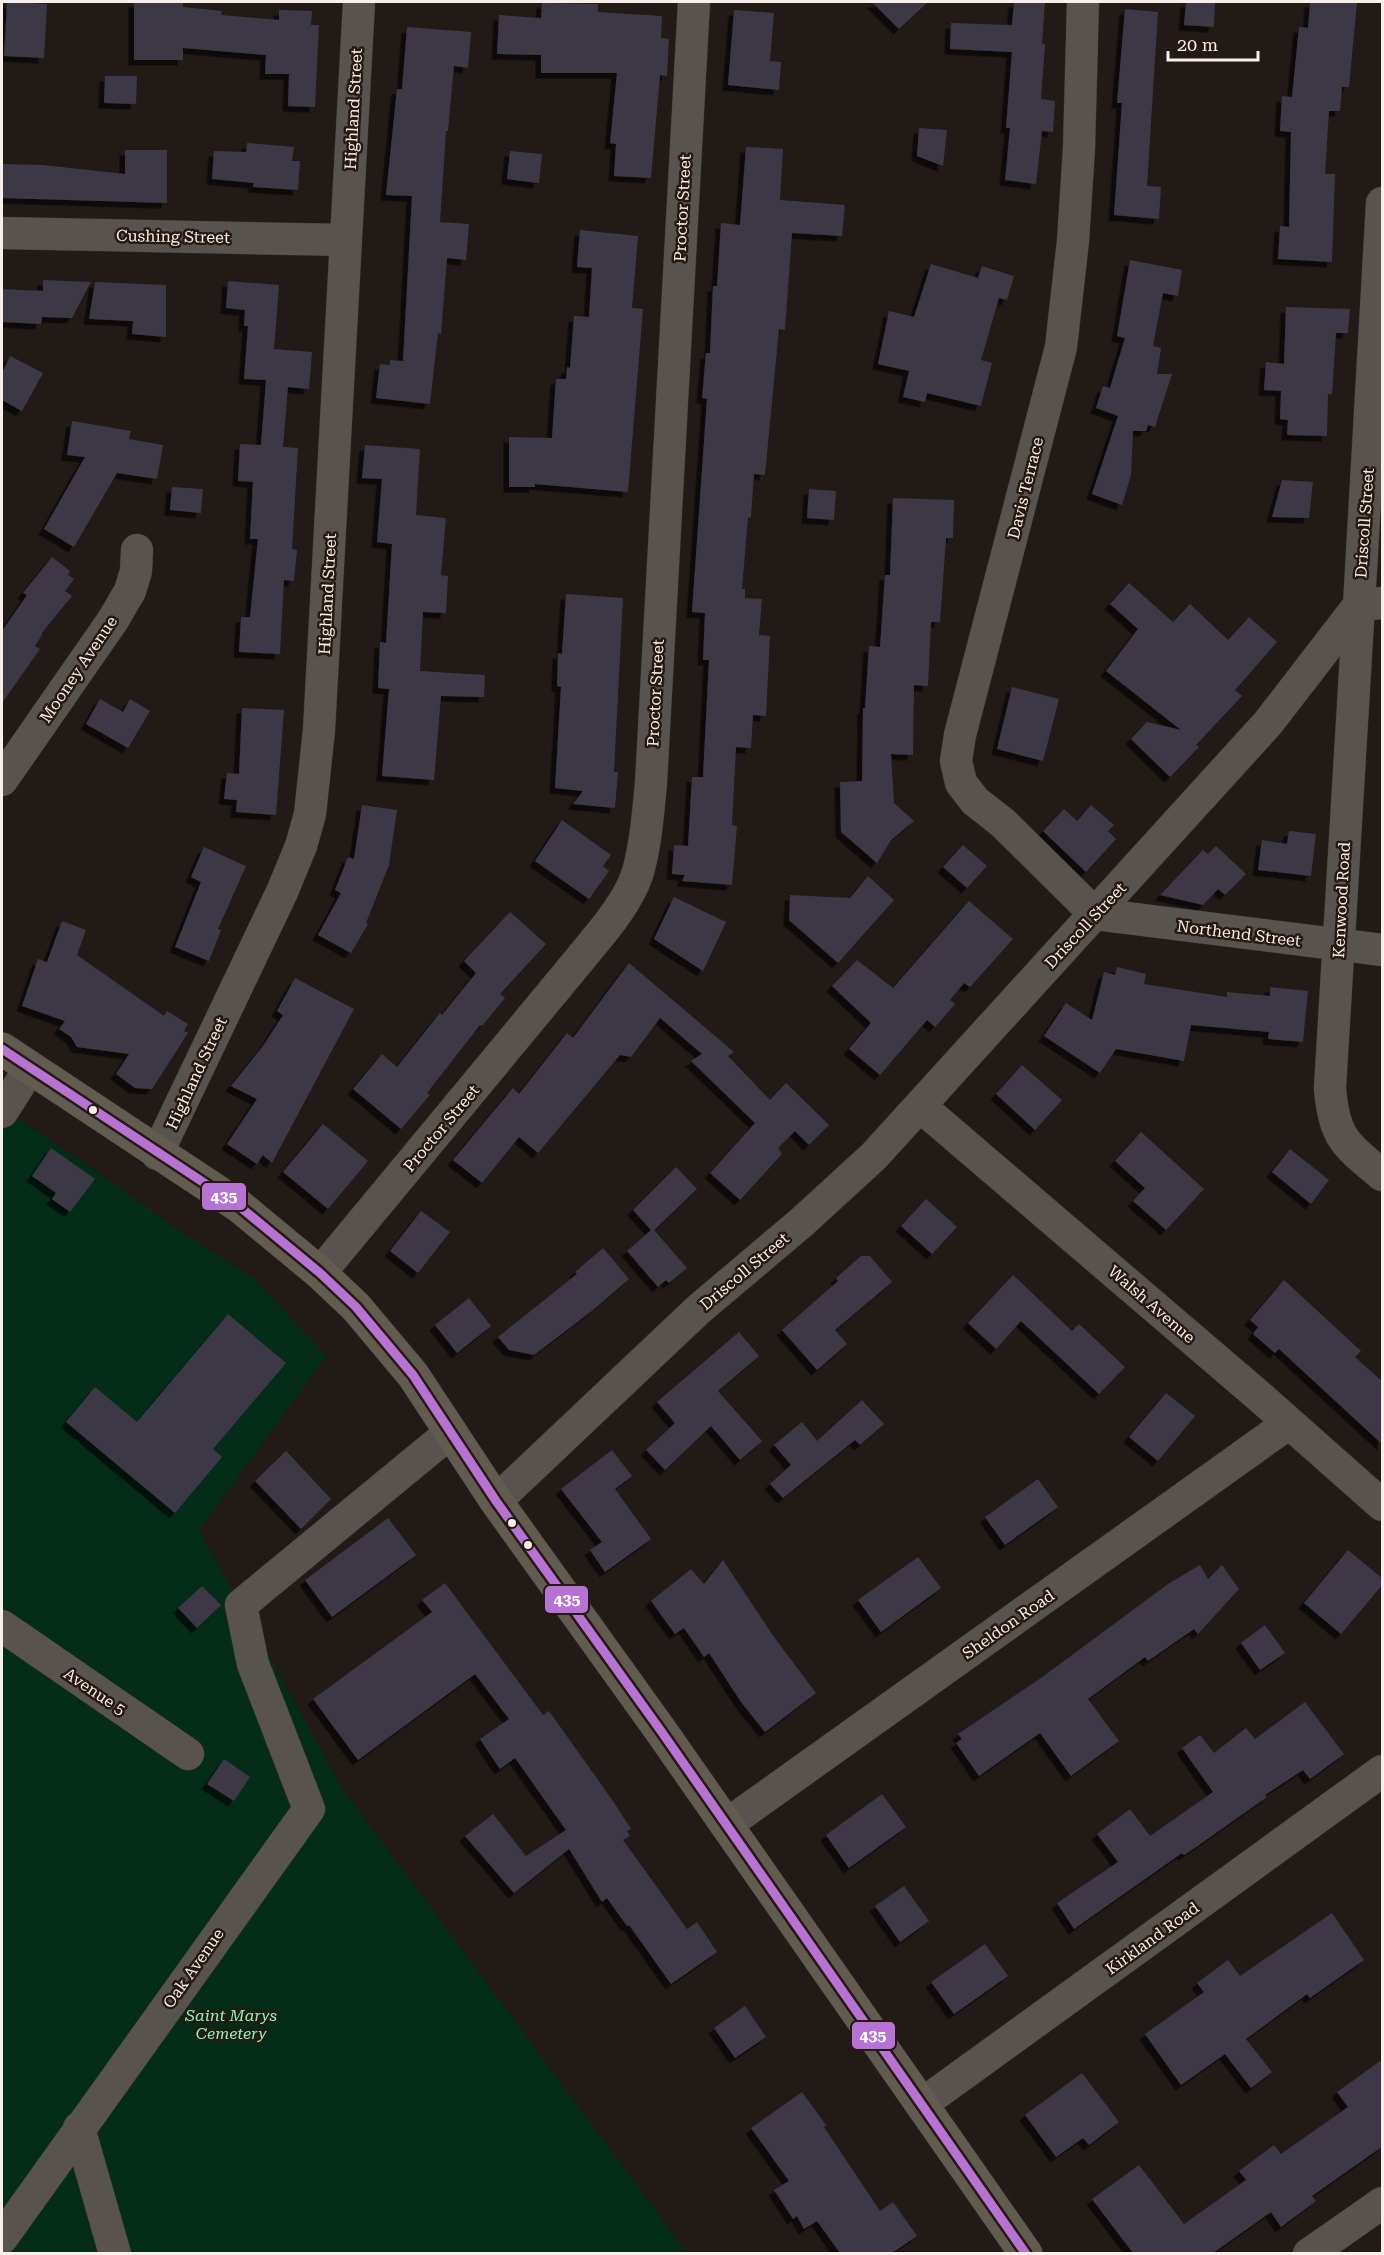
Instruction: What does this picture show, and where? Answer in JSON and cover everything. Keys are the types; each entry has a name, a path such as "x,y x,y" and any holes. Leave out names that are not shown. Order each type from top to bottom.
{"highway":[{"path":"2,1049 239,1206 313,1267 356,1307 413,1375 496,1501 1026,2253"}],"street":[{"name":"Highland Street","path":"158,1154 282,892 301,846 310,814 320,730 359,2"},
{"name":"Proctor Street","path":"313,1267 580,959 627,896 637,875 647,822 651,783 694,2"},
{"name":"Davis Terrace","path":"1083,2 1079,148 1072,251 1061,348 960,735 956,761 961,783 975,801 1003,823 1095,914"},
{"name":"Driscoll Street","path":"496,1501 699,1309 802,1222 874,1156 1268,723 1371,604 1383,203"},
{"name":"Cushing Street","path":"2,233 345,240"},
{"name":"Mooney Avenue","path":"2,780 113,620 130,591 136,571 137,550"},
{"name":"Kenwood Road","path":"1371,604 1339,946 1330,1088 1332,1115 1338,1132 1355,1152 1383,1174"},
{"name":"Northend Street","path":"1095,914 1383,950"},
{"path":"2,1112 30,1068"},
{"name":"Walsh Avenue","path":"920,1106 1383,1505"},
{"name":"Sheldon Road","path":"726,1825 1289,1423"},
{"name":"Oak Avenue","path":"2,2238 309,1809 252,1664 241,1605 451,1432"},
{"name":"Avenue 5","path":"2,1626 188,1755"},
{"name":"Kirkland Road","path":"922,2104 1383,1771"},
{"path":"79,2128 116,2253"},
{"path":"1309,2253 1383,2204"}],"green space":[{"name":"Saint Marys Cemetery","path":"2,1108 82,1161 174,1227 253,1278 326,1356 199,1530 342,1788 687,2253 2,2253"}],"building":[{"path":"7,2 47,4 44,58 4,56"},
{"path":"134,2 183,2 183,7 222,11 221,15 279,20 279,10 312,11 311,25 319,25 315,107 288,106 289,74 265,74 266,55 183,48 183,60 134,60"},
{"path":"872,2 928,2 899,29"},
{"path":"1014,2 1045,2 1041,99 1055,101 1053,132 1042,131 1036,184 1005,180 1010,128 1006,128 1012,52 950,49 951,23 1012,25"},
{"path":"1186,2 1215,2 1214,27 1184,25"},
{"path":"1310,2 1357,2 1349,87 1342,87 1340,111 1329,111 1325,174 1335,174 1332,262 1278,259 1280,226 1289,227 1291,132 1280,131 1282,96 1292,97 1299,27 1308,28"},
{"path":"542,3 598,4 598,12 662,16 661,38 669,39 667,76 660,75 651,178 614,176 616,144 610,143 617,73 541,73 541,55 497,54 499,15 541,18"},
{"path":"1125,9 1158,12 1147,186 1161,187 1159,219 1114,215 1122,103 1117,103"},
{"path":"734,10 774,13 770,61 781,62 779,90 728,85"},
{"path":"407,27 471,32 468,68 454,66 448,131 446,131 440,222 469,224 466,260 447,258 441,334 438,333 430,404 376,398 380,364 390,365 390,360 403,361 412,196 386,195 397,89 402,89"},
{"path":"105,76 137,76 136,104 104,103"},
{"path":"919,128 947,130 943,166 917,156"},
{"path":"247,143 294,147 292,161 300,161 298,190 253,187 254,183 212,179 214,151 246,152"},
{"path":"746,147 783,149 780,200 845,205 842,236 792,233 785,330 779,329 765,475 754,474 742,589 745,589 745,598 762,599 759,635 770,636 766,716 753,715 751,748 736,747 732,825 737,826 732,885 682,881 685,875 672,874 674,845 688,846 692,777 703,777 709,660 703,660 705,613 692,612 707,399 702,398 706,353 710,353 713,286 717,286 721,223 740,225"},
{"path":"125,150 167,150 167,203 2,198 2,164 43,165 125,174"},
{"path":"510,151 542,154 539,183 507,179"},
{"path":"580,230 638,236 632,308 643,309 628,492 535,484 535,487 509,487 509,437 552,438 556,379 566,379 567,367 570,368 574,316 589,317 592,268 577,267"},
{"path":"1130,260 1182,270 1178,296 1163,293 1153,346 1161,348 1157,374 1172,374 1155,427 1148,425 1146,431 1133,431 1131,475 1122,505 1092,494 1118,416 1096,408 1103,386 1110,388 1125,338 1117,336"},
{"path":"931,264 978,278 982,266 1014,276 1007,300 999,298 981,360 992,363 981,406 927,393 925,402 903,397 909,371 878,364 889,311 914,317"},
{"path":"43,280 91,282 72,318 42,317 41,324 2,322 2,289 43,291"},
{"path":"228,281 279,285 274,349 312,352 309,389 288,387 283,447 298,448 292,549 297,550 294,581 284,580 280,654 239,652 241,617 250,617 258,539 250,539 253,482 238,481 240,444 261,445 266,380 244,379 248,326 244,326 245,310 226,308"},
{"path":"95,282 166,285 166,337 132,334 133,321 89,319"},
{"path":"1286,307 1350,309 1348,333 1336,333 1332,394 1328,394 1327,436 1287,435 1288,420 1280,419 1281,391 1264,390 1266,362 1284,364"},
{"path":"10,356 43,373 22,411 2,400 2,373"},
{"path":"72,421 131,431 129,439 163,445 157,479 117,473 74,547 44,529 85,457 67,455"},
{"path":"365,445 420,449 416,515 446,518 441,575 448,576 446,613 423,612 420,671 485,675 484,697 441,696 434,780 382,776 389,689 378,688 380,642 386,643 392,544 377,542 382,479 362,478"},
{"path":"1282,480 1313,482 1309,518 1272,517"},
{"path":"172,487 203,489 201,513 170,510"},
{"path":"809,489 836,491 834,520 807,518"},
{"path":"893,498 954,500 953,538 946,538 940,622 931,622 928,686 914,685 913,755 891,754 894,803 914,821 891,840 877,863 841,832 840,782 862,781 863,708 865,708 869,646 880,647 885,575 890,575"},
{"path":"52,557 70,571 68,575 74,579 65,591 72,596 41,634 35,646 40,649 2,703 2,631 27,595 23,593"},
{"path":"1129,583 1173,622 1190,604 1228,640 1249,617 1277,642 1235,690 1242,696 1196,745 1199,747 1170,777 1131,739 1147,722 1181,730 1106,671 1138,629 1110,604"},
{"path":"566,594 623,598 614,772 618,772 615,808 573,804 583,791 555,788 561,687 557,686 558,653 562,654"},
{"path":"1012,687 1059,699 1043,761 997,749"},
{"path":"100,699 123,712 130,699 150,711 128,748 86,724"},
{"path":"242,708 284,710 276,815 236,812 237,800 224,799 227,773 239,774"},
{"path":"362,805 397,810 389,865 366,923 368,924 351,953 318,935 341,893 335,890 348,857 354,859"},
{"path":"1091,805 1114,825 1108,831 1116,839 1086,872 1043,831 1064,809 1077,821"},
{"path":"562,820 611,855 603,866 609,871 589,899 535,861"},
{"path":"1289,831 1316,834 1311,876 1258,870 1262,840 1287,844"},
{"path":"963,845 987,866 967,888 943,867"},
{"path":"1216,846 1246,874 1225,895 1218,889 1203,905 1160,895 1203,850 1208,854"},
{"path":"204,847 246,866 218,929 221,930 209,961 175,947 201,882 191,877"},
{"path":"868,876 894,900 838,963 789,920 790,895 850,898"},
{"path":"674,897 726,922 703,971 654,939"},
{"path":"969,901 1013,939 970,987 964,983 950,1000 955,1004 935,1027 927,1020 880,1075 849,1049 871,1023 832,986 857,960 893,988"},
{"path":"510,912 546,944 500,994 505,998 482,1026 480,1025 427,1093 430,1095 401,1129 353,1089 382,1054 397,1067 440,1013 442,1015 476,973 464,961"},
{"path":"62,921 86,930 77,955 164,1016 167,1011 188,1024 184,1031 188,1033 152,1089 135,1088 116,1074 129,1054 77,1047 71,1037 59,1029 65,1021 22,1006 38,959 47,962"},
{"path":"629,963 734,1052 728,1056 770,1100 786,1083 829,1125 809,1145 795,1131 778,1148 782,1154 740,1200 710,1173 755,1123 691,1061 702,1054 660,1018 631,1057 620,1055 538,1153 519,1137 482,1183 453,1160 513,1088 519,1094 567,1033 573,1038"},
{"path":"1117,967 1146,974 1144,984 1227,997 1227,992 1270,996 1270,987 1308,991 1303,1042 1268,1039 1269,1032 1191,1025 1184,1061 1116,1049 1100,1073 1044,1036 1066,1003 1092,1020 1104,972 1115,975"},
{"path":"295,978 354,1009 272,1163 263,1155 257,1164 227,1144 257,1099 231,1086 263,1046 283,1015 277,1011"},
{"path":"1022,1065 1062,1100 1035,1130 996,1094"},
{"path":"323,1124 368,1161 328,1209 283,1172"},
{"path":"1141,1132 1204,1189 1166,1230 1133,1201 1145,1188 1115,1161"},
{"path":"51,1148 95,1179 70,1212 52,1199 56,1193 32,1176"},
{"path":"1290,1149 1329,1180 1311,1204 1272,1172"},
{"path":"676,1167 697,1189 654,1230 687,1268 669,1283 666,1280 658,1287 627,1251 651,1230 633,1210"},
{"path":"926,1199 957,1227 932,1254 901,1226"},
{"path":"421,1211 450,1232 418,1273 390,1251"},
{"path":"603,1248 629,1279 534,1355 509,1350 498,1337 577,1274 575,1272"},
{"path":"861,1256 870,1256 892,1282 835,1330 847,1344 817,1370 782,1330 838,1281 836,1278"},
{"path":"1013,1275 1072,1331 1079,1324 1125,1367 1099,1394 1021,1321 996,1349 968,1323"},
{"path":"1284,1280 1361,1351 1355,1357 1383,1382 1383,1445 1279,1349 1275,1353 1253,1334 1258,1327 1250,1320"},
{"path":"469,1298 491,1326 457,1353 435,1325"},
{"path":"228,1314 286,1363 213,1449 222,1457 175,1513 66,1422 95,1387 137,1422"},
{"path":"739,1332 759,1356 718,1391 762,1441 740,1460 711,1426 665,1470 646,1450 675,1423 657,1402"},
{"path":"1166,1393 1195,1416 1158,1461 1129,1437"},
{"path":"862,1400 884,1424 860,1445 855,1440 783,1498 770,1484 791,1465 774,1445 802,1422 817,1441"},
{"path":"612,1450 632,1476 615,1489 651,1539 605,1572 590,1550 602,1542 561,1489"},
{"path":"286,1451 331,1499 301,1529 255,1481"},
{"path":"1038,1479 1058,1507 1005,1545 985,1517"},
{"path":"388,1518 416,1555 332,1617 305,1580"},
{"path":"1348,1550 1383,1579 1383,1584 1341,1634 1304,1603"},
{"path":"918,1557 941,1588 881,1632 858,1600"},
{"path":"723,1560 774,1637 816,1693 765,1732 741,1702 709,1653 704,1657 684,1628 675,1634 651,1601 691,1569 704,1584"},
{"path":"1200,1565 1208,1579 1222,1565 1239,1589 1198,1634 1194,1629 1148,1661 1145,1657 1088,1699 1119,1741 1071,1776 1040,1733 979,1776 956,1743 962,1739 958,1734 1041,1678 1168,1584"},
{"path":"445,1583 543,1715 549,1711 613,1801 631,1829 627,1831 630,1836 623,1840 687,1929 697,1922 717,1952 671,1984 607,1898 602,1902 569,1849 514,1893 465,1836 493,1814 526,1856 566,1830 515,1758 500,1769 480,1739 509,1719 475,1674 358,1760 313,1699 432,1612 422,1600"},
{"path":"202,1586 221,1605 197,1628 178,1608"},
{"path":"1265,1625 1285,1653 1260,1670 1241,1643"},
{"path":"1305,1702 1344,1754 1310,1779 1303,1770 1265,1795 1267,1797 1196,1847 1184,1855 1182,1853 1074,1929 1057,1903 1118,1862 1097,1834 1130,1809 1150,1836 1213,1792 1182,1748 1200,1735 1214,1753 1246,1728 1255,1739"},
{"path":"224,1759 250,1777 234,1801 207,1784"},
{"path":"882,1794 906,1827 849,1868 826,1835"},
{"path":"904,1886 929,1921 900,1942 875,1906"},
{"path":"1332,1913 1364,1960 1310,1998 1307,1994 1246,2039 1272,2072 1251,2088 1225,2054 1181,2085 1145,2034 1204,1992 1197,1983 1228,1960 1240,1976"},
{"path":"985,1944 1008,1976 954,2014 931,1982"},
{"path":"745,2006 766,2037 735,2058 714,2028"},
{"path":"1383,2059 1383,2146 1312,2196 1316,2201 1281,2227 1271,2212 1213,2253 1133,2253 1092,2199 1139,2165 1184,2224 1246,2180 1239,2171 1274,2145 1281,2154 1348,2107 1337,2092"},
{"path":"1082,2073 1119,2122 1089,2145 1083,2138 1056,2157 1025,2115"},
{"path":"802,2092 826,2125 824,2127 880,2211 893,2202 917,2236 892,2253 840,2253 817,2221 804,2229 797,2216 793,2219 774,2190 789,2181 751,2128"}],"transit line":[{"name":"435","path":"2,1049 239,1206 320,1273 356,1307 413,1375 496,1501 661,1731 1026,2254"}]}
